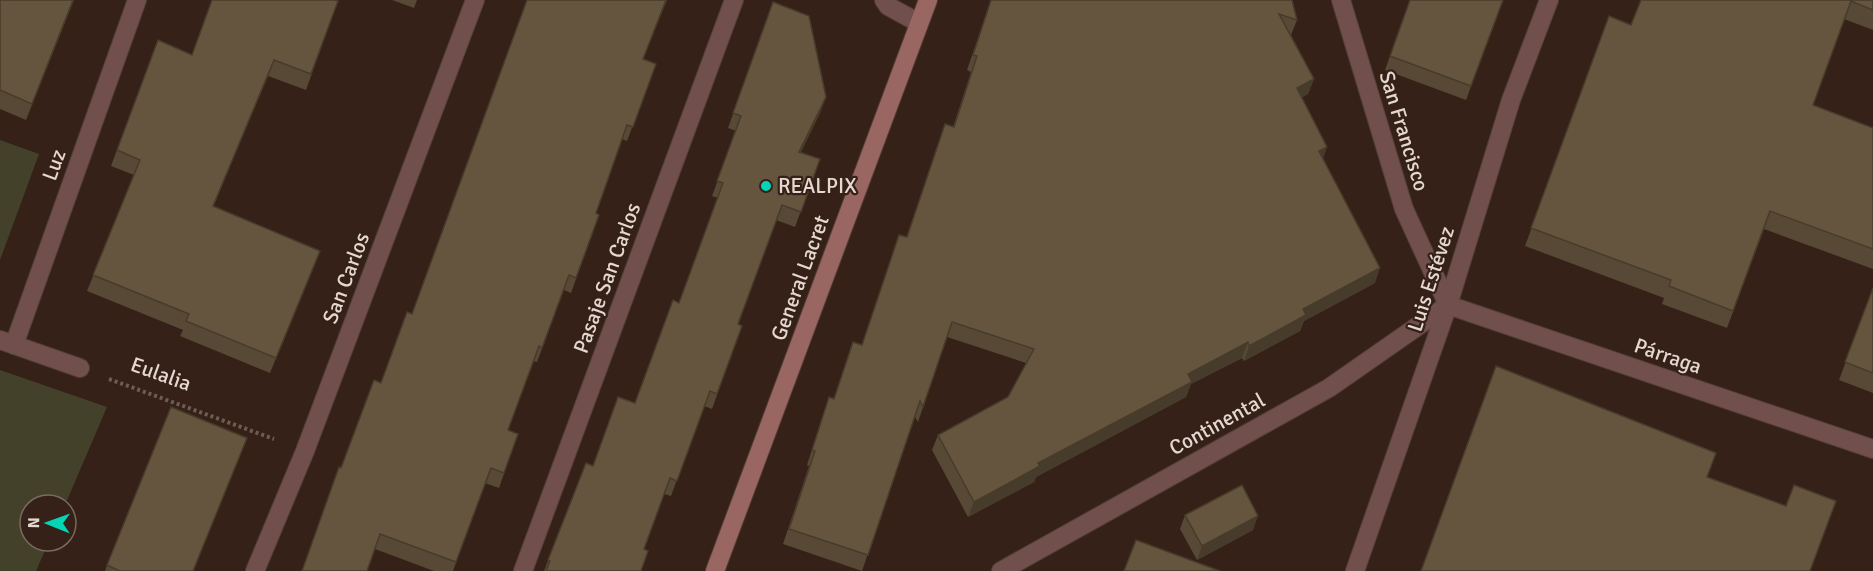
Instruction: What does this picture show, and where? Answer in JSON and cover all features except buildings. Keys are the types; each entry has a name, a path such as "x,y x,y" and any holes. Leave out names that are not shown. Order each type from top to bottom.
{"main road":[{"name":"General Lacret","path":"715,571 928,0"}],"street":[{"name":"Luz","path":"7,342 137,0"},
{"name":"San Carlos","path":"255,571 305,451 475,0"},
{"name":"Pasaje San Carlos","path":"523,571 734,0"},
{"path":"884,0 888,6 919,23"},
{"name":"San Francisco","path":"1341,0 1404,209 1448,304"},
{"name":"Luis Estévez","path":"1355,571 1448,304 1511,99 1549,0"},
{"name":"Párraga","path":"1448,304 1873,449"},
{"name":"Continental","path":"1001,571 1329,388 1448,304"},
{"path":"7,342 80,368"}],"path":[{"name":"Eulalia","path":"80,368 305,451"}],"shaded area":[{"path":"0,140 39,154 0,260"},
{"path":"0,370 107,407 70,493 18,493 18,553 44,553 36,571 0,571"}],"place":[{"name":"REALPIX","path":"766,186"}]}
